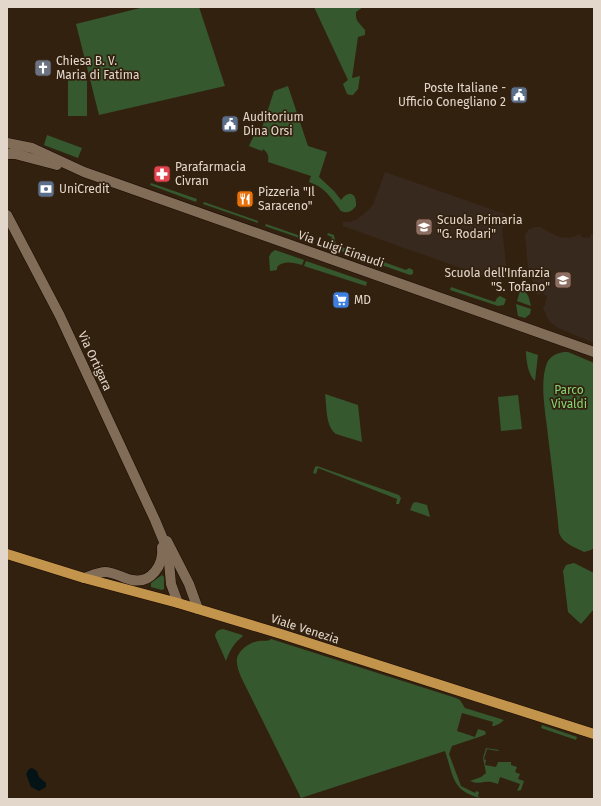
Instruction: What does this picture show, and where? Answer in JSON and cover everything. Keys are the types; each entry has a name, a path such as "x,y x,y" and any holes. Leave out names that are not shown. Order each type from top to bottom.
{"main road":[{"name":"Viale Venezia","path":"7,554 84,578 178,603 281,634 594,734"}],"street":[{"name":"Via Luigi Einaudi","path":"7,143 32,148 80,171"},
{"name":"Via Luigi Einaudi","path":"7,154 15,154 80,171 594,352"},
{"name":"Via Ortigara","path":"7,215 60,316 155,520"},
{"path":"84,578 104,572 139,581 155,572 161,564 162,551 161,541 155,520"},
{"path":"155,520 165,544 169,562 171,584 178,603"},
{"path":"155,520 173,551 189,584 198,609"}],"shaded area":[{"name":"Scuola Primaria \"G. Rodari\"","path":"385,172 505,214 506,225 502,228 507,273 505,277 497,281 343,226 343,222 356,220 373,205"},
{"name":"Scuola dell'Infanzia \"S. Tofano\"","path":"540,227 559,237 569,238 581,234 581,237 590,238 591,234 594,233 594,343 558,328 550,322 547,317 543,308 547,296 542,293 537,295 528,267 525,235 529,229"},
{"path":"32,768 37,771 39,777 46,783 46,787 39,791 31,787 26,774 29,769"}],"green space":[{"path":"144,7 199,7 225,86 99,115 76,24"},
{"path":"314,7 363,7 356,12 357,20 365,30 365,35 358,37 352,78 360,76 358,89 353,95 347,94 343,84 348,80"},
{"path":"68,77 87,77 87,116 68,116"},
{"path":"288,86 308,146 327,152 319,177 341,200 346,195 354,195 356,206 350,212 341,211 324,190 309,182 311,176 268,162 268,155 263,149 262,151 249,146 255,133 261,131 274,91"},
{"path":"47,135 82,148 78,158 44,145"},
{"path":"151,183 197,199 196,202 150,185"},
{"path":"204,202 258,221 258,223 203,204"},
{"path":"266,224 312,240 311,242 265,226"},
{"path":"328,233 334,235 336,245 406,270 409,268 413,270 413,274 410,275 324,245 329,245 332,237 327,235"},
{"path":"275,250 304,260 302,265 283,263 277,267 277,270 270,271 269,257"},
{"path":"306,261 367,282 366,286 304,266"},
{"path":"451,287 495,302 500,296 506,299 504,305 498,306 450,290"},
{"path":"520,291 527,294 531,306 517,301"},
{"path":"516,304 531,309 530,314 525,318 518,316"},
{"path":"526,351 538,355 535,381 529,371"},
{"name":"Parco Vivaldi","path":"568,352 594,363 594,548 584,552 566,543 559,533 543,389 547,363 554,355"},
{"path":"325,394 358,405 362,442 336,434 332,430 327,416"},
{"path":"518,395 522,429 501,431 498,397"},
{"path":"317,466 399,495 401,498 399,504 396,504 397,499 318,468 316,474 313,473 315,467"},
{"path":"416,502 427,505 430,517 410,510 413,503"},
{"path":"574,563 594,573 594,609 581,624 568,612 563,571 566,565"},
{"path":"162,575 164,577 164,589 162,590 151,587 151,583"},
{"path":"223,629 243,636 237,641 229,653 226,661 215,636 218,631"},
{"path":"271,639 456,698 460,700 465,708 504,720 499,724 492,726 493,722 462,713 457,731 475,737 478,729 485,731 486,734 452,746 449,754 461,786 475,793 476,791 479,792 478,797 484,799 474,796 460,788 453,776 445,751 301,798 237,666 238,655 245,647 252,643"},
{"path":"542,725 577,737 576,740 541,728"},
{"path":"486,748 499,750 487,749 484,759 486,760 485,765 496,767 498,762 511,762 511,765 517,767 515,772 520,774 518,779 524,781 521,790 517,791 520,784 500,777 498,784 493,782 477,783 470,781 481,777 486,773 483,758"}],"place":[{"name":"Chiesa B. V. Maria di Fatima","path":"43,68"},
{"name":"Poste Italiane - Ufficio Conegliano 2","path":"519,95"},
{"name":"Auditorium Dina Orsi","path":"230,124"},
{"name":"Parafarmacia Civran","path":"162,174"},
{"name":"UniCredit","path":"46,189"},
{"name":"Pizzeria \"Il Saraceno\"","path":"245,199"},
{"name":"Scuola Primaria \"G. Rodari\"","path":"424,227"},
{"name":"Scuola dell'Infanzia \"S. Tofano\"","path":"563,280"},
{"name":"MD","path":"341,300"}]}
